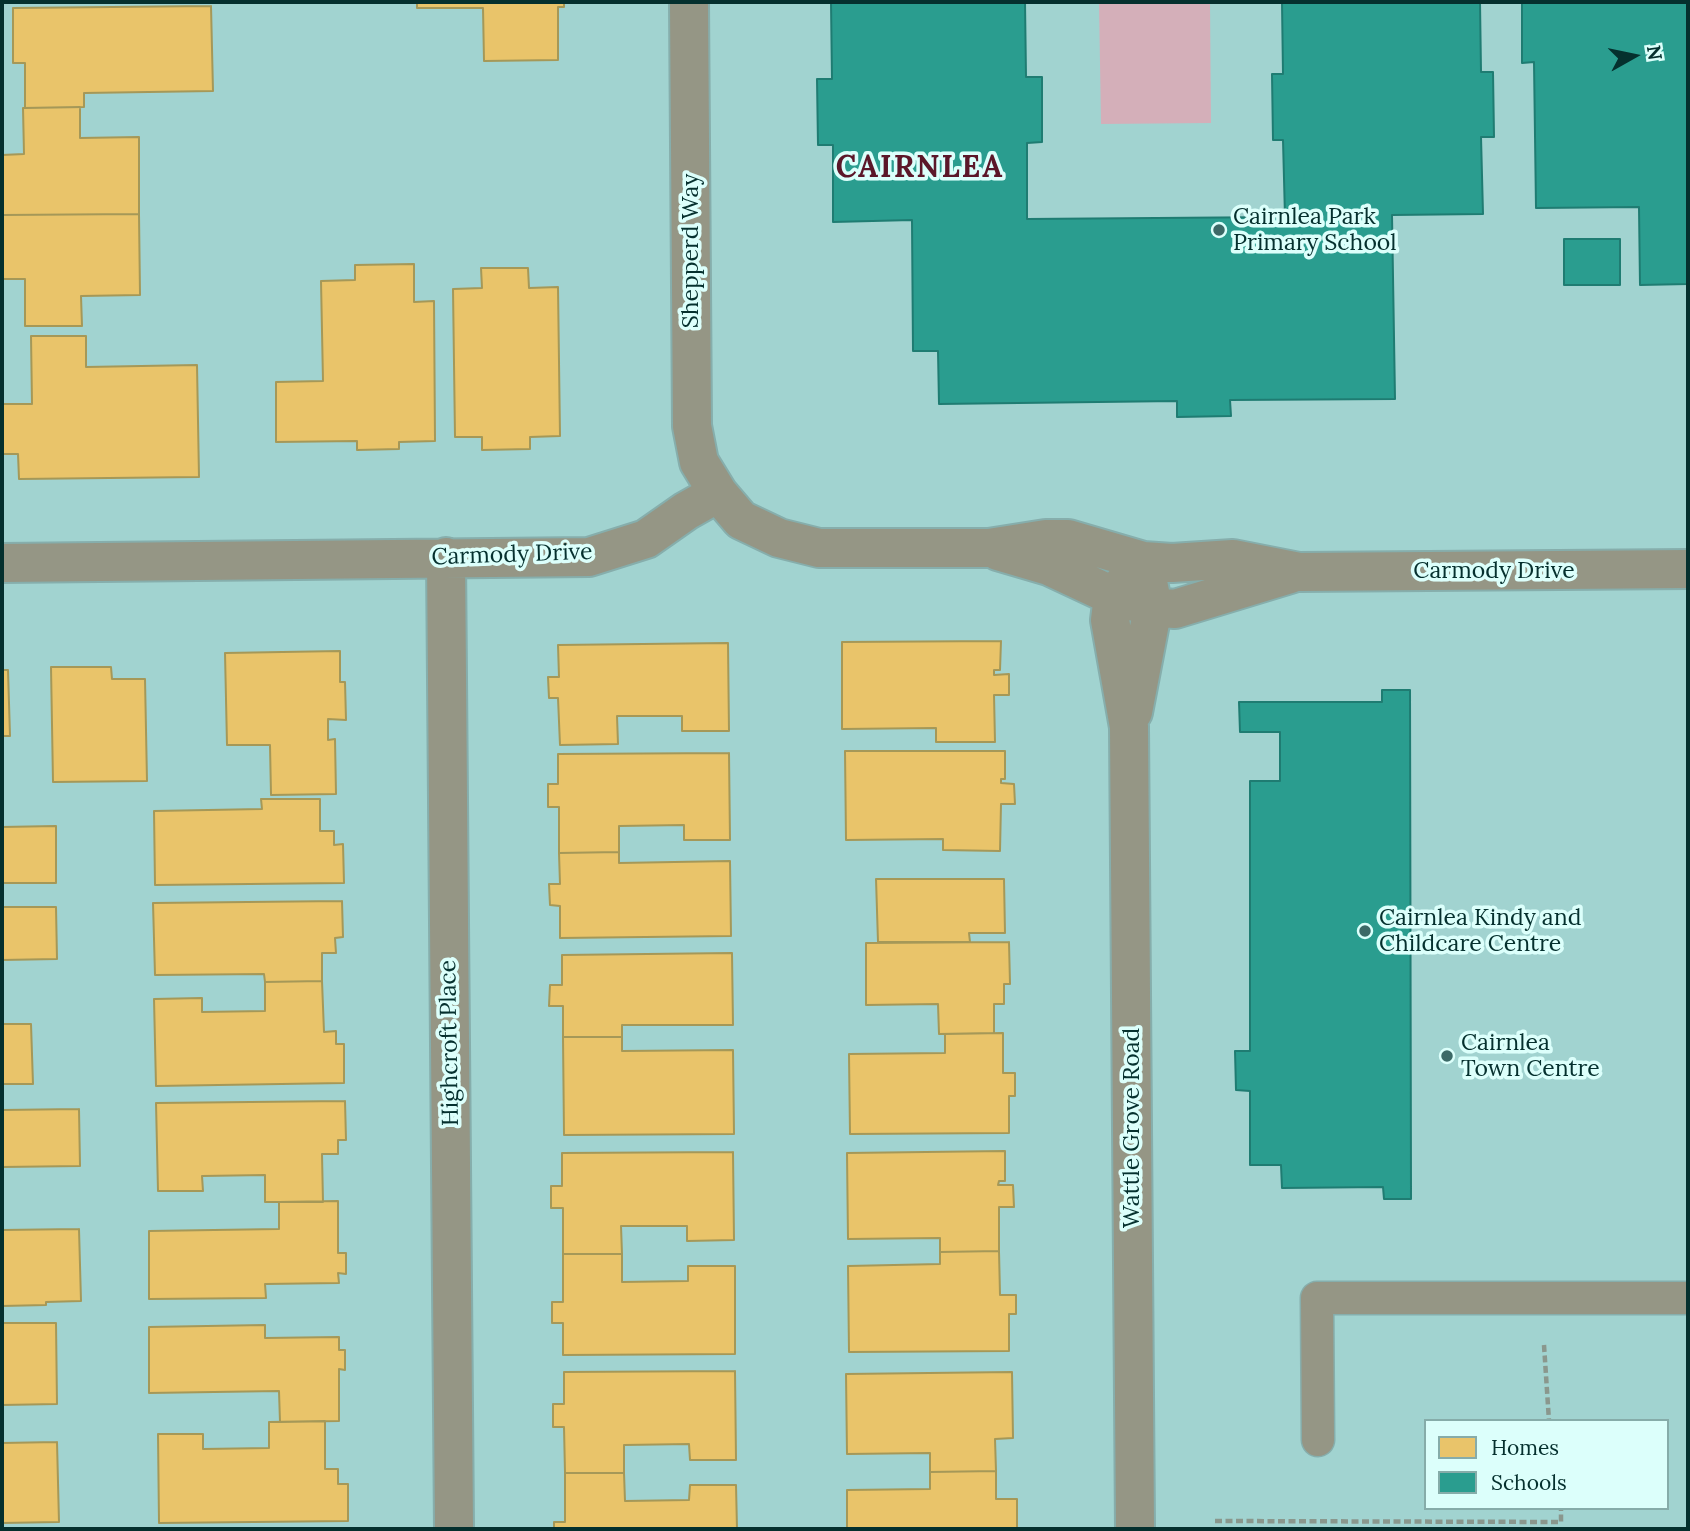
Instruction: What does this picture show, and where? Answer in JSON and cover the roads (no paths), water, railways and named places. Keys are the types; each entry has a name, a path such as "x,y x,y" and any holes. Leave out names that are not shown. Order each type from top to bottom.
{"street":[{"name":"Shepperd Way","path":"689,2 692,426 698,462 718,493"},
{"name":"Carmody Drive","path":"2,563 589,556 646,539 718,493 741,520 779,538 819,548 989,548 1046,539 1068,539 1143,561 1172,563 1233,559 1299,572 1688,569"},
{"name":"Carmody Drive","path":"989,548 1049,566 1113,596 1153,607 1175,609 1299,572"},
{"name":"Highcroft Place","path":"446,557 454,1529"},
{"path":"1113,596 1143,561"},
{"name":"Wattle Grove Road","path":"1129,727 1153,607 1143,561"},
{"name":"Wattle Grove Road","path":"1113,596 1110,620 1129,727 1135,1529"}],"lane":[{"path":"1318,1440 1317,1298 1688,1298"}],"place":[{"name":"Cairnlea Park Primary School","path":"1219,230"},
{"name":"Cairnlea Kindy and Childcare Centre","path":"1365,931"},
{"name":"Cairnlea Town Centre","path":"1447,1056"}],"district":[{"name":"CAIRNLEA","path":"920,168"}]}
